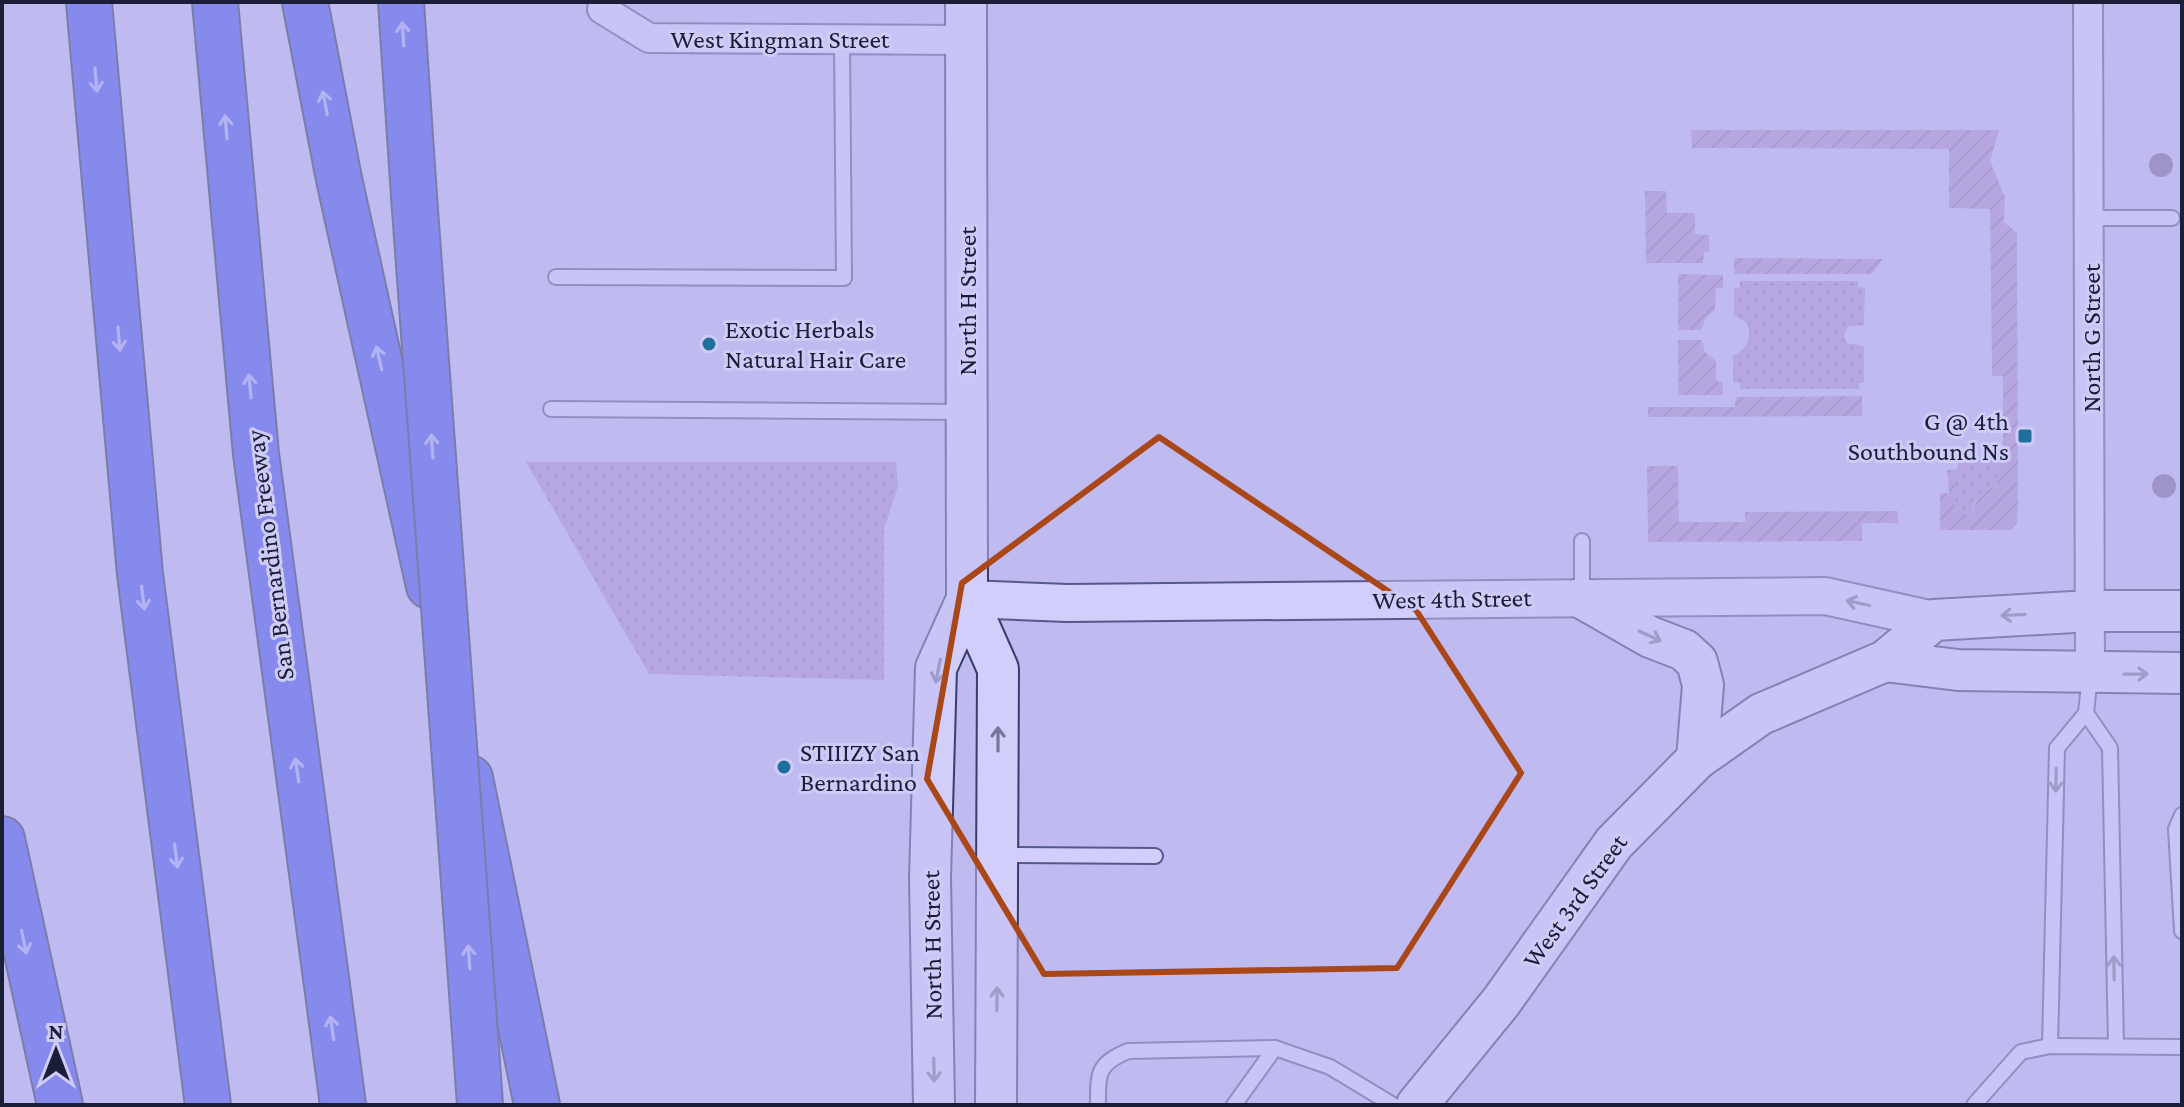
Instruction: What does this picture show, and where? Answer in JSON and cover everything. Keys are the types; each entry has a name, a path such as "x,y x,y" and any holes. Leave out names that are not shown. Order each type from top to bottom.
{"highway":[{"path":"89,2 140,574 208,1105"},
{"name":"San Bernardino Freeway","path":"215,2 256,454 343,1105"},
{"path":"305,2 339,179 523,1023 537,1105"},
{"path":"401,2 480,1105"},
{"path":"2,839 60,1105"}],"main road":[{"name":"North H Street","path":"966,21 967,599 998,669 996,1105"},
{"path":"1582,598 1650,637 1684,650 1697,662 1703,685 1697,759"},
{"name":"North H Street","path":"934,1105 930,878 936,668 967,599"},
{"path":"1934,620 2091,611 2182,611"},
{"name":"West 3rd Street","path":"1417,1105 1501,1002 1614,843 1697,759 1761,714 1885,661 1934,620"},
{"path":"1885,661 1958,670 2088,694 2182,673"}],"street":[{"name":"North G Street","path":"2088,2 2091,218 2091,611 2088,694"},
{"name":"West Kingman Street","path":"602,9 649,38 842,40 966,21"},
{"name":"West 4th Street","path":"967,599 1083,603 1825,596 1934,620"}],"lane":[{"path":"556,277 844,278 842,40"},
{"path":"2091,218 2172,218"},
{"path":"551,409 967,412"},
{"path":"1582,541 1582,598"},
{"path":"2050,1046 2057,748 2088,694"},
{"path":"2088,694 2110,748 2116,1046"},
{"path":"2182,815 2176,829 2182,931"},
{"path":"997,855 1155,856"},
{"path":"1974,1105 2021,1052 2050,1046 2182,1047"},
{"path":"1234,1105 1275,1048"},
{"path":"1098,1105 1098,1075 1109,1059 1128,1051 1275,1048 1330,1067 1393,1105"}],"highlighted area":[{"path":"1159,437 1416,610 1521,773 1397,968 1044,974 927,779 962,583"}],"shaded area":[{"path":"1691,130 1999,130 1990,161 2005,197 2004,222 2017,233 2018,497 2017,523 2010,530 1940,530 1940,493 1949,493 1947,470 1954,470 1955,514 1972,514 1979,493 1997,485 2000,451 2003,450 2003,376 1992,376 1990,209 1949,208 1949,149 1692,148"},
{"path":"1645,191 1666,191 1667,213 1695,213 1695,234 1709,235 1709,251 1704,252 1703,263 1646,263"},
{"path":"1734,258 1883,259 1872,274 1734,274"},
{"path":"1678,274 1723,275 1723,288 1716,288 1715,310 1706,318 1701,330 1678,330"},
{"path":"1740,281 1858,281 1858,287 1865,288 1864,325 1847,327 1844,338 1847,343 1864,346 1864,383 1859,383 1859,389 1740,389 1740,383 1733,383 1733,356 1742,350 1749,338 1747,323 1734,315 1734,288 1740,288"},
{"path":"1678,340 1702,340 1705,352 1716,361 1716,381 1723,382 1723,395 1678,395"},
{"path":"1862,396 1862,416 1648,417 1648,407 1735,407 1736,397"},
{"path":"1958,459 1999,459 1998,485 1980,495 1972,514 1955,514 1954,470 1958,469"},
{"path":"526,462 896,462 898,486 884,529 884,680 649,674"},
{"path":"1647,466 1678,466 1679,522 1745,522 1745,512 1898,511 1898,523 1862,523 1862,541 1648,542"}],"place":[{"name":"Exotic Herbals Natural Hair Care","path":"709,344"},
{"name":"G @ 4th Southbound Ns","path":"2025,436"},
{"name":"STIIIZY San Bernardino","path":"784,767"}]}
